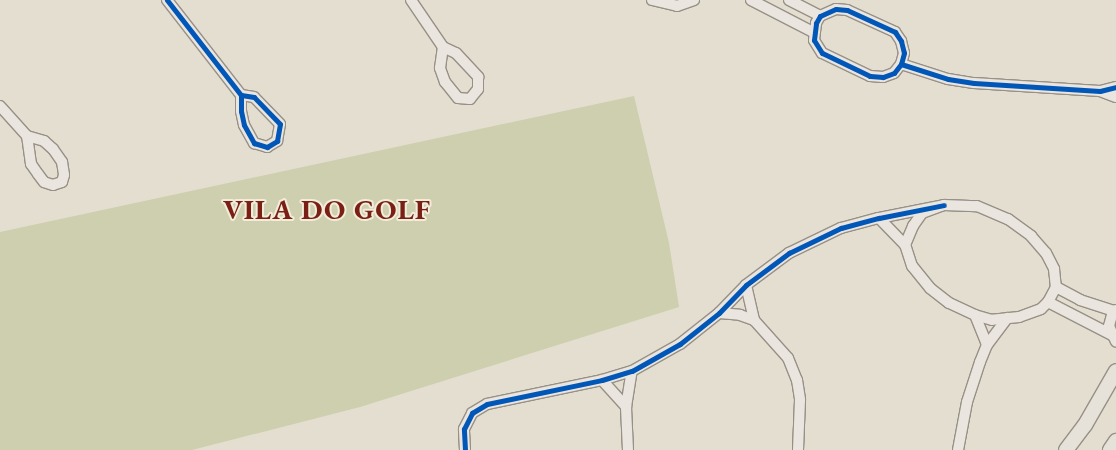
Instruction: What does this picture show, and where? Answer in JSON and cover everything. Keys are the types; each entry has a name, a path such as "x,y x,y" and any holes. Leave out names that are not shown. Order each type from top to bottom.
{"main road":[{"path":"1066,450 1085,425 1116,371"},
{"path":"1110,450 1116,441"}],"street":[{"path":"167,0 242,95 241,111 244,126 254,143 267,147 277,141 280,124 254,96 242,95"},
{"path":"411,0 443,47 456,53 478,77 478,89 470,99 458,98 445,82 440,68 443,47"},
{"path":"652,0 677,6 694,0"},
{"path":"751,0 813,32"},
{"path":"789,0 820,16"},
{"path":"836,9 847,10 894,32 901,41 904,53 901,64 894,73 882,77 870,76 822,53 816,47 813,32 820,16 836,9"},
{"path":"901,64 948,79 974,83 1100,91 1116,97"},
{"path":"1100,91 1116,87"},
{"path":"0,106 26,136 44,142 53,149 62,162 64,175 62,182 54,185 44,182 31,164 26,136"},
{"path":"905,245 913,226 922,213 944,206"},
{"path":"465,450 464,429 472,413 487,404 602,380 632,371 680,344 719,313 746,285 789,253 841,228 879,218 944,206 977,206 1008,219 1031,236 1046,253 1054,269 1056,287 1048,302 1041,309 1019,317 992,320 975,315 949,303 930,288 912,266 905,245 879,218"},
{"path":"746,285 754,320"},
{"path":"1056,287 1080,300 1115,311 1109,326 1114,338"},
{"path":"1048,302 1114,338"},
{"path":"719,313 740,315 754,320 788,358 797,380 800,400 798,450"},
{"path":"975,315 987,345"},
{"path":"961,448 967,402 987,345 1008,318"},
{"path":"628,450 626,407 632,371"},
{"path":"602,380 626,407"}],"green space":[{"path":"634,96 669,243 679,307 360,407 192,450 0,450 0,232"}],"cycle path":[{"path":"167,0 241,95 241,111 244,125 254,143 267,147 277,141 280,124 254,97 241,95"},
{"path":"836,9 847,10 895,32 901,41 904,53 901,64 894,73 883,77 870,76 822,53 814,40 816,23 820,16 836,9"},
{"path":"901,64 948,79 974,83 1100,91 1116,87"},
{"path":"465,450 464,429 472,413 487,404 602,380 632,371 680,344 719,313 746,285 789,253 841,228 944,205"}],"district":[{"name":"VILA DO GOLF","path":"327,209"}]}
